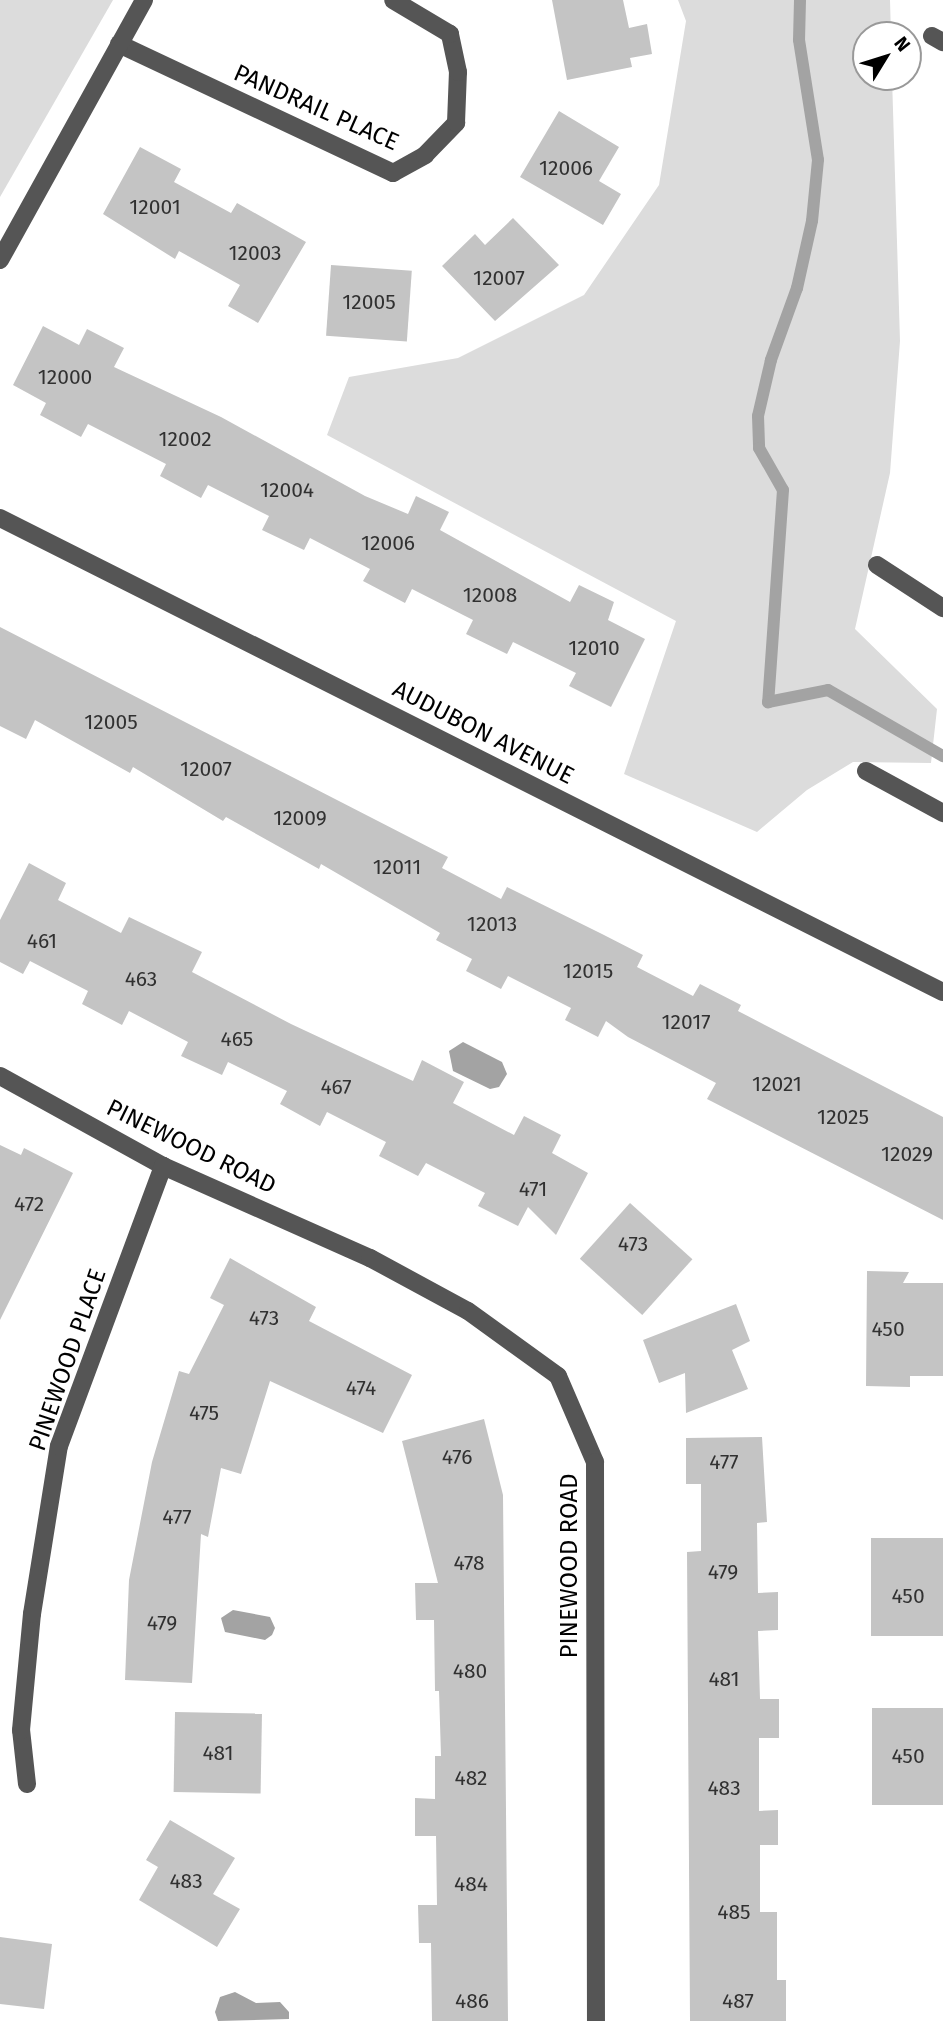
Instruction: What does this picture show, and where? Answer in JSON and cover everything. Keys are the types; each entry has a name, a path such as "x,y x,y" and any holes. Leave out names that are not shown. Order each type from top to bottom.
{"street":[{"path":"0,260 144,0"},
{"name":"PANDRAIL PLACE","path":"119,44 393,173 425,155 456,123 458,72 450,34 393,0"},
{"name":"AUDUBON AVENUE","path":"0,518 943,992"},
{"path":"877,565 943,608"},
{"path":"866,771 943,813"},
{"name":"PINEWOOD ROAD","path":"0,1076 163,1166 383,1265 468,1311 558,1376 594,1462 596,2021"},
{"name":"PINEWOOD PLACE","path":"27,1784 21,1730 32,1614 60,1446 163,1166"}],"shaded area":[{"path":"0,0 113,0 0,197"},
{"path":"678,0 890,0 891,21 852,21 852,91 892,91 900,341 890,473 855,629 937,709 931,763 853,762 807,790 757,832 624,774 676,621 327,435 349,377 458,358 584,295 659,185 686,21"},
{"path":"463,1042 502,1062 507,1074 499,1087 490,1089 453,1071 449,1051"},
{"path":"233,1610 270,1617 275,1628 272,1635 265,1640 225,1632 221,1618"},
{"path":"235,1992 256,2003 280,2002 289,2012 289,2019 218,2021 215,2012 220,1997"}],"building":[{"path":"552,0 623,0 629,28 647,24 652,54 630,58 632,67 567,80"},
{"path":"559,111 619,147 599,181 621,194 603,225 520,177"},
{"path":"140,147 181,169 174,182 231,213 237,203 306,242 258,323 228,306 240,285 179,251 175,259 103,214"},
{"path":"513,218 559,265 495,321 442,266 475,234 485,245"},
{"path":"331,265 412,271 407,341 326,336"},
{"path":"43,326 79,345 87,329 124,348 114,367 221,417 365,496 408,514 416,496 449,512 440,530 570,602 579,585 614,602 608,620 645,639 611,707 569,686 576,673 513,642 507,654 466,634 473,620 412,589 405,603 363,581 370,569 310,538 304,550 262,530 269,516 208,485 201,498 160,476 166,464 88,424 81,437 40,415 46,403 13,385"},
{"path":"0,627 448,857 442,868 501,899 507,887 643,955 637,967 693,996 700,984 741,1005 738,1011 943,1117 943,1220 707,1099 716,1083 628,1037 606,1021 598,1037 565,1020 571,1008 508,976 501,989 466,971 472,959 436,940 440,933 321,864 319,869 226,817 223,821 133,767 130,773 35,720 26,739 0,726"},
{"path":"29,863 66,883 58,900 121,933 129,917 202,952 192,972 291,1024 413,1081 422,1060 464,1082 453,1103 514,1135 524,1116 561,1135 552,1153 588,1173 556,1235 528,1207 518,1226 478,1206 485,1193 426,1163 418,1176 379,1156 386,1142 327,1112 320,1126 280,1104 287,1091 228,1062 222,1075 181,1056 188,1042 129,1011 122,1025 82,1004 88,991 30,961 23,974 0,962 0,920"},
{"path":"0,1145 21,1155 24,1148 73,1173 0,1320"},
{"path":"630,1203 692,1259 642,1315 580,1259"},
{"path":"230,1258 316,1307 309,1321 412,1375 383,1433 270,1381 241,1474 221,1468 208,1537 201,1534 192,1683 125,1680 129,1580 152,1462 179,1371 189,1374 224,1305 210,1298"},
{"path":"867,1271 909,1272 903,1283 943,1283 943,1376 910,1376 910,1387 866,1386"},
{"path":"736,1304 750,1341 732,1350 748,1389 686,1413 685,1373 659,1383 643,1340"},
{"path":"484,1419 503,1495 508,2021 432,2021 431,1943 419,1943 418,1905 437,1905 436,1836 415,1836 415,1798 435,1799 435,1756 441,1756 439,1691 435,1691 434,1620 416,1620 415,1583 438,1583 402,1441"},
{"path":"762,1437 767,1522 757,1523 758,1593 778,1592 778,1630 758,1631 760,1699 779,1699 779,1738 759,1738 759,1811 778,1810 778,1845 760,1845 760,1912 777,1912 777,1980 786,1980 786,2021 690,2021 687,1552 701,1551 701,1484 686,1484 686,1438"},
{"path":"871,1538 943,1538 943,1636 871,1636"},
{"path":"872,1708 943,1708 943,1805 872,1805"},
{"path":"175,1712 262,1714 261,1794 174,1792"},
{"path":"170,1820 235,1858 213,1894 240,1909 217,1947 139,1900 158,1867 146,1860"},
{"path":"0,1937 52,1944 44,2009 0,2004"}],"waterway":[{"path":"800,0 799,40 818,160 812,221 797,288 771,360 758,416 759,448 783,490 768,702 828,690 943,756"}]}
